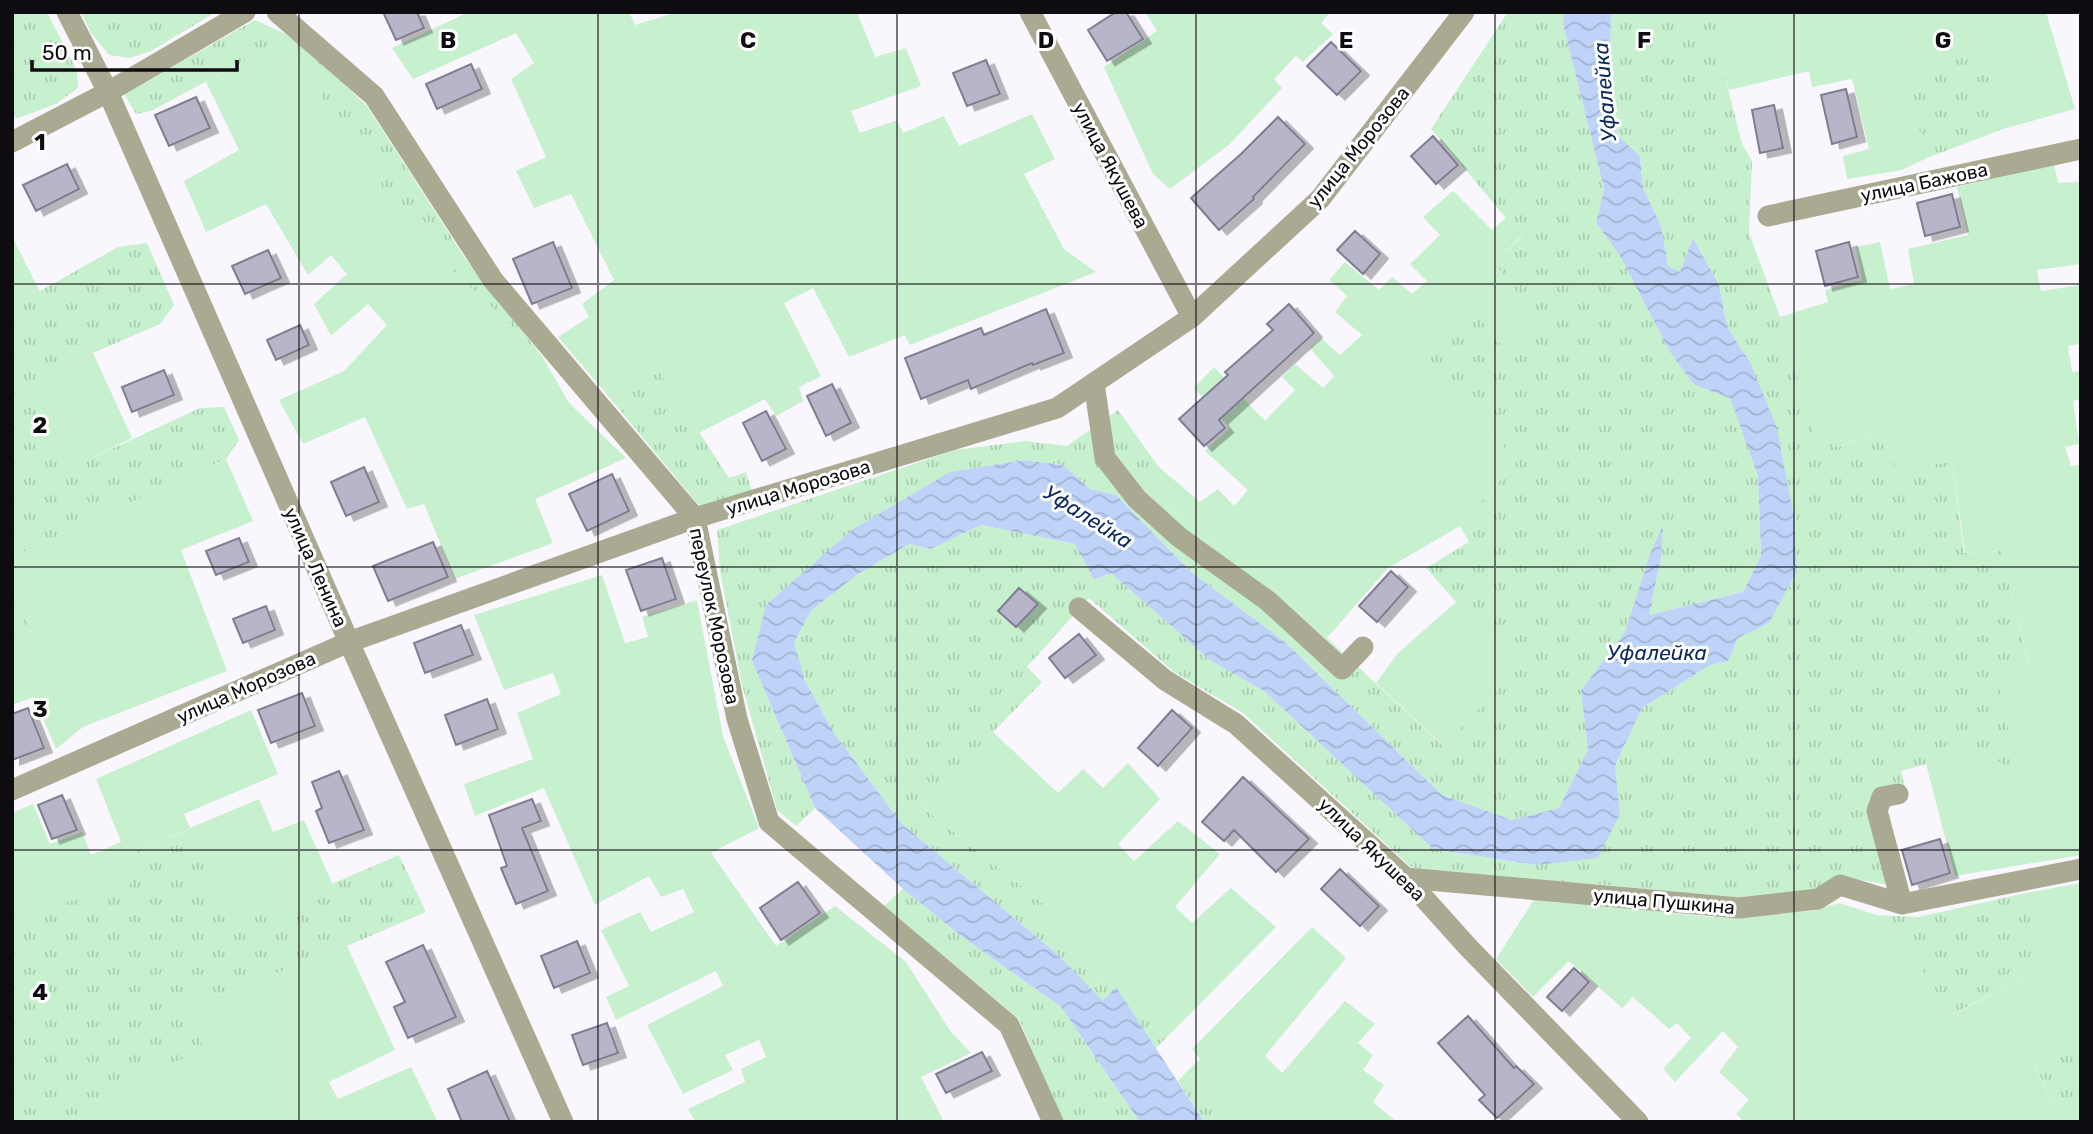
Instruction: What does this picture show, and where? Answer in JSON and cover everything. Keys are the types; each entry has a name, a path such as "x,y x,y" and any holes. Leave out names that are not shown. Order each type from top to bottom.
{"street":[{"name":"улица Ленина","path":"66,12 108,92 563,1122"},
{"path":"12,142 108,92 245,12"},
{"name":"переулок Морозова","path":"278,12 374,96 493,280 695,518 737,719 769,822 1009,1025 1053,1122"},
{"name":"улица Якушева","path":"1030,12 1192,317"},
{"name":"улица Морозова","path":"12,790 349,642 695,518 1057,408 1192,317 1320,199 1464,12"},
{"name":"улица Бажова","path":"1768,216 2081,149"},
{"path":"1094,383 1105,458 1137,499 1179,537 1268,601 1342,669 1363,647"},
{"name":"улица Якушева","path":"1079,608 1165,680 1236,724 1406,878 1467,946 1638,1122"},
{"path":"1898,794 1882,797 1877,811 1902,904"},
{"name":"улица Пушкина","path":"1406,878 1738,908 1818,899 1840,885 1902,904 2081,869"}],"green space":[{"path":"12,12 47,12 77,71 78,88 56,104 18,118 12,116"},
{"path":"81,12 216,12 151,51 130,58 109,55 91,33"},
{"path":"469,12 629,12 635,25 677,12 857,12 875,57 906,48 921,86 851,111 860,133 897,120 903,133 944,116 959,146 1032,114 1055,159 1024,174 1064,249 1096,272 910,345 905,335 849,357 813,288 784,303 821,376 799,387 803,401 776,416 765,399 699,433 654,364 604,391 558,337 589,317 582,304 614,280 571,194 534,208 516,171 546,157 511,79 534,63 516,33 413,79 392,48"},
{"path":"1145,12 1330,12 1321,23 1333,34 1303,62 1296,56 1274,79 1282,88 1230,144 1170,189 1153,174 1104,67 1157,31"},
{"path":"1508,12 1564,12 1563,24 1604,189 1596,223 1620,256 1670,352 1694,385 1730,397 1758,476 1761,556 1743,592 1649,615 1661,558 1650,554 1625,632 1581,690 1588,750 1559,808 1512,820 1442,795 1285,642 1192,573 1116,495 1090,489 1063,465 1024,460 951,472 752,661 815,808 796,826 777,810 742,685 720,571 717,530 955,450 1025,441 1067,446 1118,410 1159,467 1141,487 1257,573 1443,746 1523,663 1456,602 1426,568 1469,542 1460,526 1517,461 1422,363 1473,310 1494,262 1522,237 1431,129"},
{"path":"1611,12 1722,12 1713,51 1723,68 1742,144 1752,161 1749,233 1780,317 1815,435 1838,447 1882,432 1896,469 1952,462 1964,553 2001,551 2029,664 1997,676 2019,777 1968,753 1901,771 1908,800 1887,807 1908,888 1840,877 1814,890 1734,899 1607,885 1433,873 1411,867 1243,713 1174,672 1089,598 1027,667 1042,682 921,806 1054,912 1043,925 1100,981 1115,971 1165,1039 1155,1049 1116,988 1103,1002 1057,954 902,824 834,733 805,681 793,642 811,611 858,574 909,544 931,549 981,525 1075,544 1094,580 1111,573 1211,661 1264,691 1433,849 1536,865 1620,814 1615,766 1642,708 1710,665 1728,661 1738,638 1769,623 1750,362 1727,327 1719,285 1693,238 1680,272 1668,266 1661,226 1643,188 1640,156 1617,136 1610,53"},
{"path":"1722,12 2046,12 2075,109 2003,129 1983,51 1905,74 1927,158 1902,170 1847,179 1843,156 1869,149 1852,79 1812,87 1809,71 1729,90 1723,68 1713,51"},
{"path":"255,20 297,39 367,106 465,258 542,356 378,199 382,176 325,105 302,52 282,41 151,111 136,114 124,94"},
{"path":"282,41 302,52 325,105 382,176 378,199 542,356 569,403 626,458 535,499 553,543 455,579 424,504 407,509 365,417 303,444 279,400 344,371 387,325 368,304 331,336 314,304 347,274 331,255 308,275 266,204 206,232 184,181 239,150 206,82"},
{"path":"1983,51 2003,129 1927,158 1904,74"},
{"path":"2054,164 2058,183 2079,182 2081,190 2081,264 2037,270 2041,291 2081,285 2081,344 2068,346 2072,372 2081,371 2081,399 2073,401 2079,444 2065,447 2071,466 2081,465 2081,855 1955,876 1926,764 1968,752 1994,758 2018,775 1997,676 2029,663 2001,551 1965,553 1952,462 1896,469 1882,432 1837,447 1815,435 1780,317 1828,302 1825,290 1862,280 1856,247 1880,242 1890,289 1914,284 1908,249 1968,235 1957,187"},
{"path":"1453,191 1492,230 1507,217 1522,236 1494,262 1546,329 1511,356 1473,311 1422,363 1517,461 1460,526 1388,568 1327,638 1257,573 1140,486 1159,467 1200,502 1218,489 1234,506 1248,490 1205,451 1230,428 1194,388 1214,367 1265,421 1295,390 1282,377 1295,364 1323,388 1334,376 1310,348 1321,338 1340,355 1362,335 1335,312 1347,296 1329,280 1345,262 1379,290 1392,277 1412,294 1427,281 1410,264 1440,235 1423,217"},
{"path":"12,236 40,292 12,307"},
{"path":"147,243 174,305 160,324 93,353 28,394 66,470 200,408 224,407 239,440 226,459 12,557 12,307 118,247"},
{"path":"93,353 132,438 66,471 27,394"},
{"path":"654,363 729,478 746,472 752,491 701,508 604,391"},
{"path":"226,459 253,521 181,550 227,671 83,727 56,749 34,697 12,705 12,644 31,633 12,586 12,557"},
{"path":"602,575 625,643 648,637 642,617 697,600 723,736 759,828 711,853 776,946 835,906 906,962 951,1032 971,1053 921,1077 944,1122 695,1122 688,1109 745,1082 741,1069 766,1057 759,1040 725,1055 733,1070 683,1094 647,1025 723,986 716,971 616,1020 606,997 629,986 601,930 640,912 651,932 694,912 683,889 661,897 649,876 595,905 544,788 475,816 464,784 533,759 517,713 561,694 553,673 504,690 474,615"},
{"path":"12,586 31,633 12,644"},
{"path":"1456,602 1523,663 1444,746 1376,683 1398,653"},
{"path":"251,710 278,774 184,814 190,828 259,799 273,832 304,820 333,885 232,927 189,829 136,851 129,889 13,913 12,813 33,804 50,844 82,832 91,855 121,842 96,779"},
{"path":"993,732 1058,793 1083,769 1103,788 1128,763 1160,799 1118,844 1134,861 1178,821 1220,854 1175,907 1192,923 1231,888 1276,927 1165,1039 1115,971 1100,981 1043,925 1054,912 921,806"},
{"path":"190,829 232,927 399,855 426,912 347,946 188,1007 210,1062 194,1068 110,1085 118,1107 72,1122 12,1122 12,911 13,913 136,851"},
{"path":"2081,883 2081,1054 2033,1061 2061,1122 1744,1122 1736,1114 1749,1100 1719,1072 1738,1047 1723,1031 1675,1082 1663,1069 1691,1038 1677,1023 1669,1029 1633,997 1622,1008 1569,961 1533,997 1496,959 1535,898 1709,917 1812,911 1839,903 1877,915 1914,958 1952,1015 2039,970 2026,893"},
{"path":"903,889 961,936 1061,1007 1140,1122 1063,1122 1019,1019 884,906"},
{"path":"2026,893 2039,970 1951,1015 1914,958 1877,915 1918,917"},
{"path":"1312,927 1346,958 1265,1056 1282,1073 1345,1001 1375,1024 1358,1043 1373,1055 1363,1070 1384,1085 1373,1102 1397,1122 1207,1122 1220,1109 1187,1071 1200,1059 1192,1049"},
{"path":"347,946 395,1050 329,1082 338,1099 411,1067 438,1122 72,1122 118,1107 110,1085 188,1057 195,1067 210,1062 188,1007"},
{"path":"2081,1054 2081,1122 2061,1122 2033,1060"},
{"path":"1187,1071 1220,1109 1207,1122 1204,1122 1178,1081"}],"water":[{"name":"Уфалейка","path":"1564,12 1611,12 1610,53 1617,135 1640,156 1643,188 1661,226 1668,266 1680,272 1693,238 1719,285 1727,327 1750,362 1777,428 1794,518 1797,571 1769,623 1738,638 1728,661 1710,665 1642,708 1615,766 1620,814 1598,858 1536,865 1433,849 1264,691 1211,661 1111,573 1094,580 1075,544 981,525 931,549 909,544 858,574 811,611 794,642 805,681 834,733 902,824 1057,954 1103,1001 1116,987 1204,1122 1140,1122 1061,1007 961,936 903,889 815,808 752,661 766,605 853,529 950,472 1024,460 1063,465 1090,489 1116,495 1192,573 1285,642 1442,795 1512,820 1559,808 1588,750 1581,690 1625,632 1650,554 1663,525 1661,558 1649,615 1743,592 1761,556 1758,476 1730,398 1694,385 1670,352 1620,256 1596,223 1604,189 1563,24"}],"building":[{"path":"383,12 417,12 424,28 396,40"},
{"path":"1116,12 1126,12 1143,39 1107,61 1088,30"},
{"path":"1331,42 1361,71 1337,95 1307,66"},
{"path":"986,60 1000,94 967,106 953,73"},
{"path":"471,64 482,89 437,109 426,84"},
{"path":"1846,89 1857,137 1832,144 1821,95"},
{"path":"196,97 210,128 169,146 155,115"},
{"path":"1774,105 1783,148 1760,153 1752,110"},
{"path":"1278,117 1305,144 1254,199 1219,230 1191,198"},
{"path":"1433,136 1458,165 1436,184 1411,156"},
{"path":"67,164 79,189 36,211 23,185"},
{"path":"1952,194 1960,227 1925,236 1917,203"},
{"path":"1355,231 1380,254 1363,274 1337,250"},
{"path":"553,242 572,288 532,304 513,259"},
{"path":"1849,242 1858,277 1825,286 1816,251"},
{"path":"268,250 281,278 245,294 232,266"},
{"path":"1289,304 1314,333 1219,420 1225,428 1204,446 1179,419 1228,375 1225,372 1273,330 1267,324"},
{"path":"1046,309 1064,353 1033,365 1032,363 971,389 968,380 921,399 905,358 981,328 984,335"},
{"path":"300,325 309,345 276,360 267,340"},
{"path":"164,370 174,395 132,412 122,387"},
{"path":"832,384 851,423 826,436 807,396"},
{"path":"766,411 786,449 762,461 743,423"},
{"path":"364,467 379,502 346,516 331,482"},
{"path":"612,474 629,511 587,531 569,494"},
{"path":"239,538 249,562 216,575 206,551"},
{"path":"433,542 448,577 388,601 373,566"},
{"path":"662,558 676,599 641,611 626,570"},
{"path":"1391,571 1408,587 1377,622 1359,606"},
{"path":"1019,588 1038,604 1016,627 998,611"},
{"path":"266,606 275,630 243,643 233,619"},
{"path":"461,625 473,655 425,673 414,643"},
{"path":"1079,634 1096,655 1065,678 1049,658"},
{"path":"302,693 315,726 271,743 258,710"},
{"path":"487,699 498,729 456,745 445,715"},
{"path":"28,708 44,748 12,760 12,714"},
{"path":"1172,710 1192,728 1158,766 1138,748"},
{"path":"339,771 364,830 329,843 316,811 322,808 312,782"},
{"path":"1243,777 1309,839 1276,872 1234,830 1224,841 1202,822"},
{"path":"62,795 77,830 52,839 38,805"},
{"path":"532,799 541,821 522,828 548,891 516,904 501,868 507,866 489,815"},
{"path":"1940,839 1950,873 1912,885 1902,850"},
{"path":"1340,869 1379,906 1360,926 1321,889"},
{"path":"798,882 820,913 781,940 760,908"},
{"path":"577,941 590,973 554,988 541,956"},
{"path":"423,945 456,1017 408,1038 394,1007 405,1002 386,962"},
{"path":"1574,968 1589,982 1562,1011 1547,997"},
{"path":"1468,1016 1514,1068 1516,1066 1534,1084 1497,1118 1479,1100 1485,1095 1438,1043"},
{"path":"607,1023 618,1053 583,1065 572,1035"},
{"path":"982,1052 992,1071 946,1093 936,1074"},
{"path":"487,1071 510,1122 462,1122 448,1089"}]}
